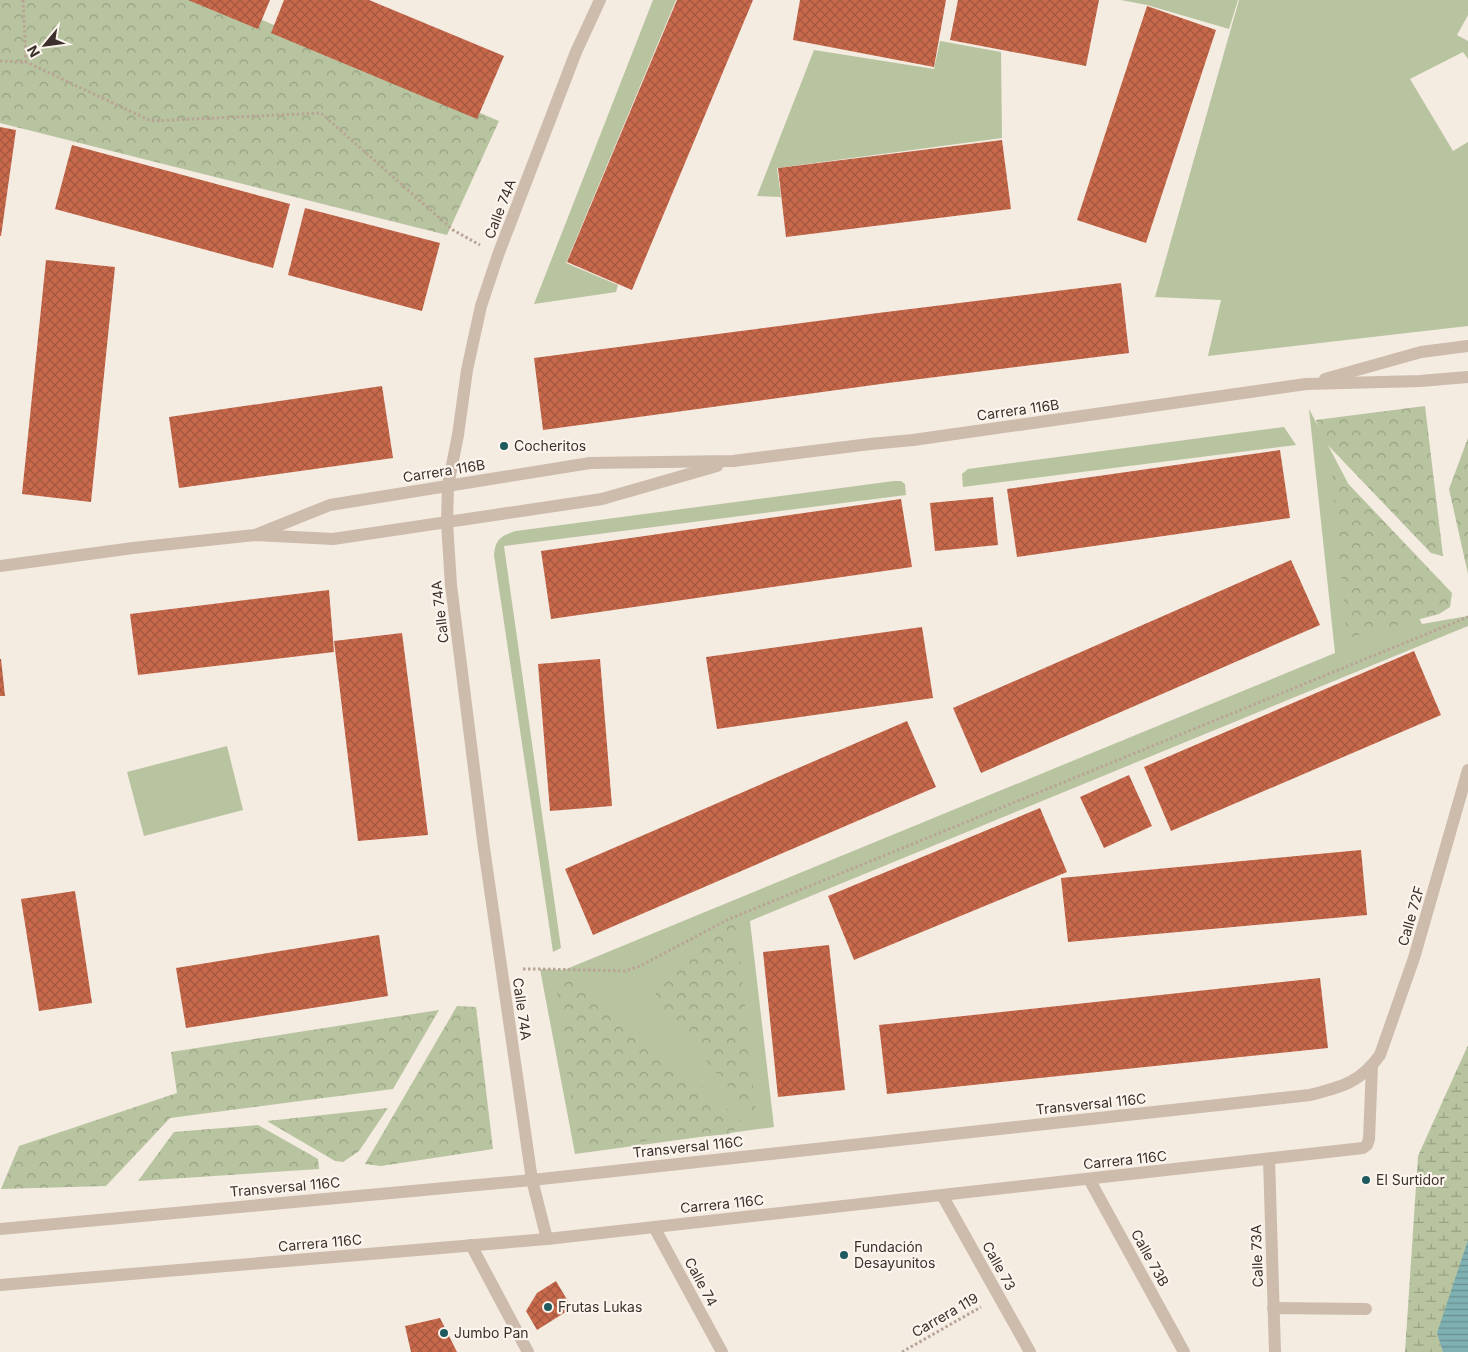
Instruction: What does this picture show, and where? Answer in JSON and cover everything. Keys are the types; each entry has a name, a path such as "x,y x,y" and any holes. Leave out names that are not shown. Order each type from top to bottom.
{"street":[{"name":"Calle 74A","path":"547,1239 532,1180 484,848 454,604 447,522 448,485 458,435 467,370 481,306 498,255 576,52 600,0"},
{"name":"Carrera 116B","path":"1306,384 1421,352 1468,346"},
{"name":"Carrera 116B","path":"255,535 330,505 590,463 733,461 913,440 1306,384 1420,381 1468,377"},
{"name":"Carrera 116B","path":"0,566 133,548 255,535 333,539 602,499 733,461"},
{"name":"Calle 72F","path":"1372,1066 1380,1055 1414,958 1468,770"},
{"name":"Carrera 116C","path":"0,1285 547,1239 1363,1148 1367,1145 1369,1139 1372,1066"},
{"name":"Transversal 116C","path":"0,1229 532,1180 1310,1095 1348,1084 1372,1066"},
{"name":"Calle 73A","path":"1269,1159 1275,1352"},
{"name":"Calle 73B","path":"1089,1179 1184,1352"},
{"name":"Calle 73","path":"942,1195 1030,1352"},
{"name":"Calle 74","path":"654,1227 722,1352"},
{"path":"471,1245 528,1352"},
{"path":"1273,1308 1366,1309"}],"path":[{"path":"23,0 26,62"},
{"path":"0,61 26,62 151,121 321,113 453,230 498,255"},
{"path":"502,970 624,971 640,966 729,919 1468,617"},
{"name":"Carrera 119","path":"902,1352 999,1297"}],"green space":[{"path":"0,0 215,0 499,121 447,235 0,123"},
{"path":"653,0 676,0 566,263 618,285 616,292 534,304"},
{"path":"1121,0 1238,0 1229,29 1147,5"},
{"path":"1239,0 1468,0 1468,15 1457,35 1468,41 1468,59 1463,52 1410,79 1453,151 1468,142 1468,326 1208,356 1221,300 1155,297"},
{"path":"940,41 1001,52 1002,138 777,168 781,197 757,196 814,50 934,69"},
{"path":"1425,406 1443,556 1431,553 1322,439 1316,420"},
{"path":"1309,409 1422,624 1468,616 1468,626 750,921 774,1127 575,1154 540,969 564,970 1335,653"},
{"path":"1284,427 1296,445 963,487 962,474 968,469"},
{"path":"1468,438 1468,574 1449,489"},
{"path":"1337,472 1452,593 1450,607 1439,614 1352,637 1346,628 1332,474"},
{"path":"901,481 905,484 906,495 504,546 561,948 553,952 494,555 500,538 516,531"},
{"path":"227,746 243,810 144,836 127,772"},
{"path":"736,920 757,1121 658,1004 655,991 660,979"},
{"path":"570,970 743,1123 729,1134 594,1146 580,1138 574,1121 556,986"},
{"path":"457,1006 476,1007 493,1149 381,1166 365,1164"},
{"path":"439,1010 393,1089 170,1118 106,1186 1,1189 19,1146 177,1093 171,1052"},
{"path":"1468,1045 1468,1352 1405,1352 1418,1156"},
{"path":"388,1108 359,1151 343,1162 335,1161 267,1121"},
{"path":"258,1125 318,1159 319,1169 138,1181 174,1132"}],"water":[{"path":"1468,1240 1468,1352 1443,1352 1437,1333"}],"building":[{"path":"188,0 270,0 258,29"},
{"path":"284,0 369,0 504,56 477,119 271,33"},
{"path":"677,0 753,0 632,290 567,262"},
{"path":"800,0 946,0 934,67 793,40"},
{"path":"958,0 1099,0 1086,66 950,40"},
{"path":"1147,6 1216,30 1146,243 1077,220"},
{"path":"0,127 16,130 1,236 0,236"},
{"path":"1002,140 1011,209 786,237 778,168"},
{"path":"72,145 290,204 273,268 55,209"},
{"path":"305,208 440,243 422,311 288,275"},
{"path":"46,260 115,267 91,502 22,494"},
{"path":"1121,283 1129,353 888,383 543,430 534,358"},
{"path":"382,386 393,458 179,488 169,417"},
{"path":"1280,450 1290,518 1017,557 1007,489"},
{"path":"993,497 998,545 935,551 930,503"},
{"path":"901,499 912,567 551,619 541,551"},
{"path":"1291,560 1320,625 981,773 953,708"},
{"path":"329,590 334,652 138,675 130,614"},
{"path":"922,627 933,698 717,729 706,657"},
{"path":"402,633 428,835 358,841 334,641"},
{"path":"1414,651 1441,715 1171,831 1144,767"},
{"path":"1,659 5,696 0,696"},
{"path":"600,659 612,806 550,811 538,664"},
{"path":"907,721 936,787 593,935 565,869"},
{"path":"1129,775 1152,826 1104,848 1080,797"},
{"path":"1040,808 1067,872 854,960 828,896"},
{"path":"1361,850 1367,915 1068,942 1061,878"},
{"path":"75,891 92,1003 39,1011 21,899"},
{"path":"379,935 388,996 186,1028 176,968"},
{"path":"829,945 845,1090 778,1097 763,952"},
{"path":"1320,978 1328,1048 887,1094 879,1025"},
{"path":"556,1281 572,1308 537,1330 526,1311 537,1293"},
{"path":"440,1318 457,1352 411,1352 405,1326"}],"place":[{"name":"Cocheritos","path":"504,446"},
{"name":"El Surtidor","path":"1366,1180"},
{"name":"Fundación Desayunitos","path":"844,1255"},
{"name":"Frutas Lukas","path":"548,1307"},
{"name":"Jumbo Pan","path":"444,1333"}]}
